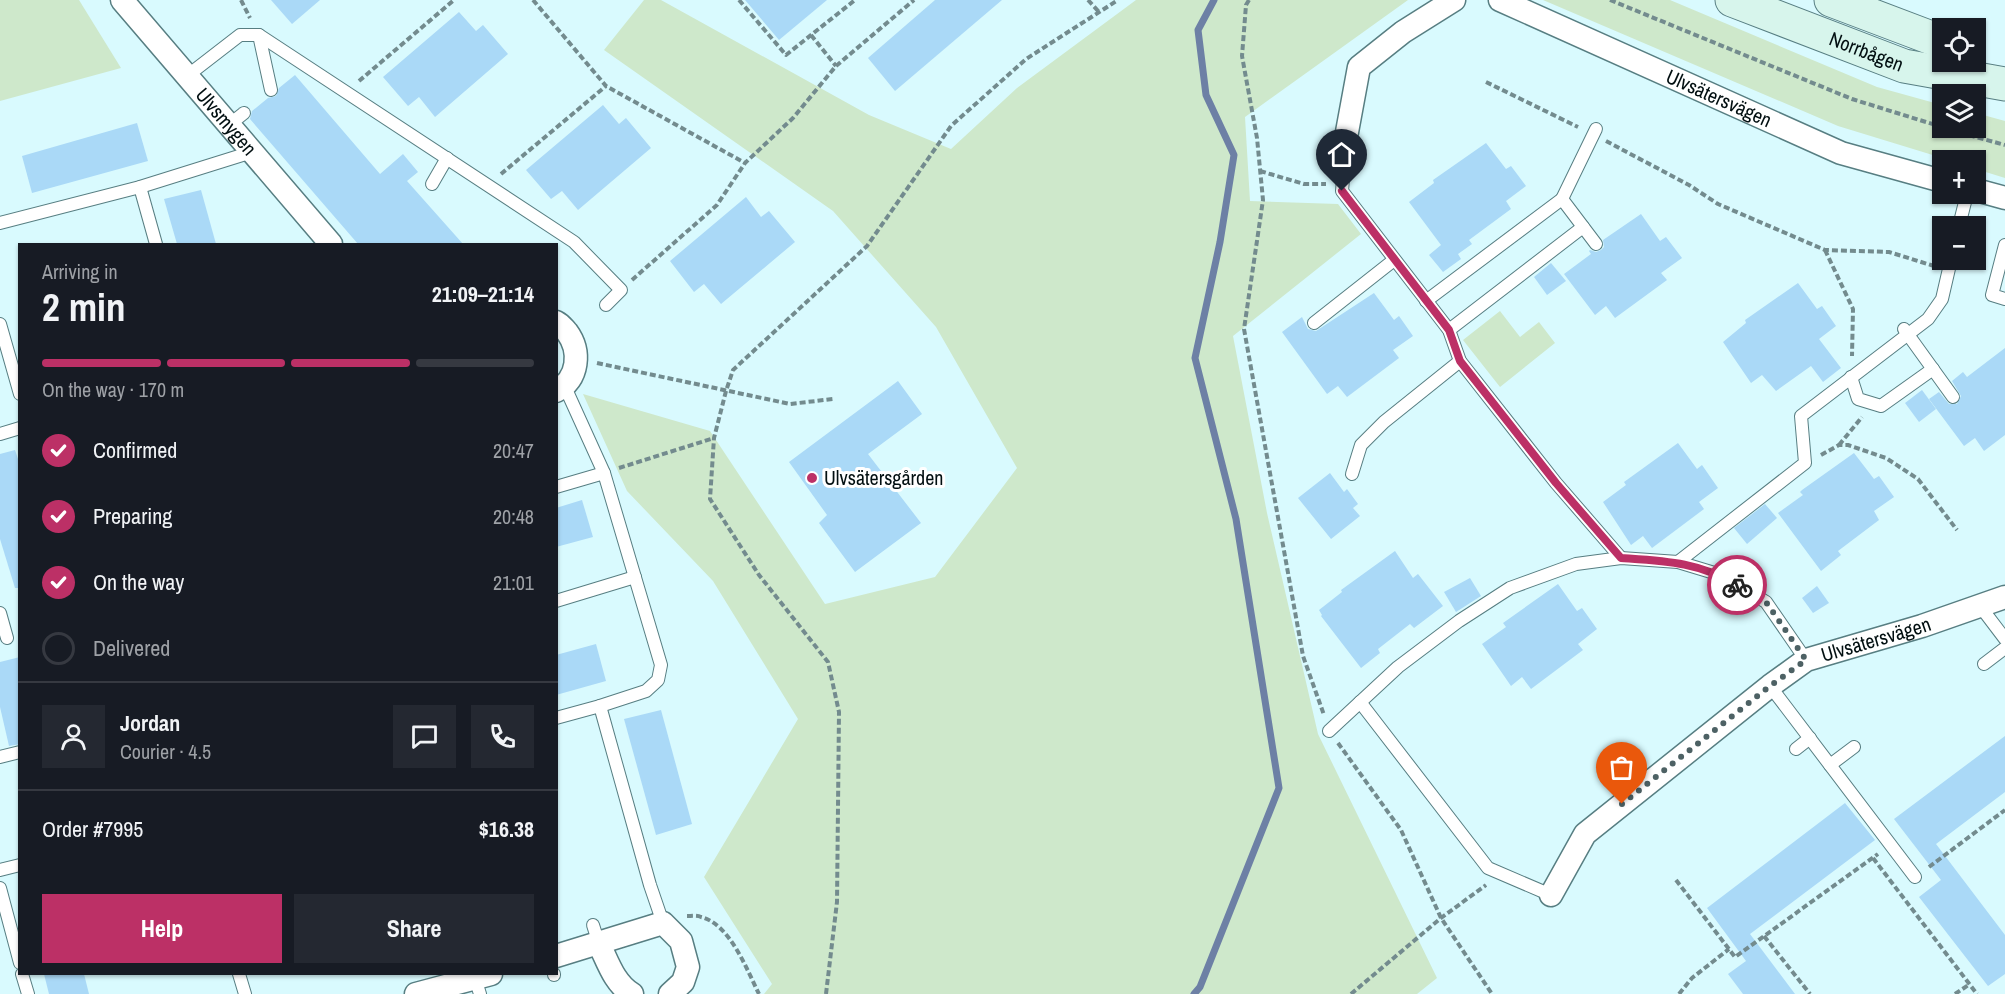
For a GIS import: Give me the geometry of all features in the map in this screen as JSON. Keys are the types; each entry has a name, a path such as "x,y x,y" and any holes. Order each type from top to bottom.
{"street":[{"name":"Ulvsmygen","path":"122,0 187,76 236,119 252,152 330,243"},
{"path":"1347,132 1359,67 1403,32 1454,0"},
{"name":"Ulvsätersvägen","path":"1500,0 1841,153 1932,178"},
{"name":"Norrbågen","path":"1732,0 1904,66 2005,84"},
{"name":"Norrbågen","path":"1831,0 1932,38"},
{"path":"1986,58 2005,65"},
{"path":"1986,193 2005,198"},
{"path":"561,389 576,367 575,343 563,321"},
{"name":"Ulvsätersvägen","path":"1551,895 1585,834 1770,686 1806,660 1922,626 2005,597"},
{"path":"558,966 596,935 663,923 681,941 688,967 683,982 670,994"},
{"path":"596,935 615,977 623,989 632,994"},
{"path":"416,994 472,980"}],"lane":[{"path":"187,76 240,34 259,34 574,242 621,290 606,305"},
{"path":"259,34 271,90"},
{"path":"1347,132 1342,191 1449,330 1460,361 1556,483 1621,558"},
{"path":"1426,301 1562,199 1595,132"},
{"path":"0,223 140,187 252,152"},
{"path":"432,184 447,158"},
{"path":"140,187 156,243"},
{"path":"1562,199 1596,244"},
{"path":"1449,330 1583,227"},
{"path":"2005,245 1992,295 2005,298"},
{"path":"1314,322 1394,260"},
{"path":"1678,562 1806,463 1801,416 1905,332 1928,320 1942,299 1949,270"},
{"path":"0,324 18,387"},
{"path":"1905,332 1953,397"},
{"path":"1352,474 1361,445 1384,422 1460,361"},
{"path":"1851,377 1858,399 1881,406 1933,369"},
{"path":"558,717 646,691 658,680 661,665 604,473 561,389"},
{"path":"0,434 18,429"},
{"path":"558,486 604,473"},
{"path":"1329,730 1398,667 1459,621 1510,588 1576,564 1621,558 1678,562 1721,575 1766,602 1806,660"},
{"path":"558,600 635,577"},
{"path":"1980,606 2005,639"},
{"path":"0,613 9,638"},
{"path":"1984,664 2005,648"},
{"path":"1770,686 1915,877"},
{"path":"1359,702 1488,868 1551,895"},
{"path":"600,706 650,885 663,923"},
{"path":"1796,749 1810,738"},
{"path":"1830,765 1854,747"},
{"path":"0,758 18,753"},
{"path":"0,870 18,866"},
{"path":"0,888 18,956"},
{"path":"22,975 27,994"},
{"path":"239,975 244,994"}],"path":[{"path":"346,91 454,0"},
{"path":"533,0 606,86 745,163"},
{"path":"739,0 786,56 855,0"},
{"path":"621,290 717,205 745,163 793,118 836,66 914,0"},
{"path":"1088,0 1100,13"},
{"path":"826,994 837,902 839,712 828,662 759,575 710,499 714,438 726,391 733,370 867,246 951,126 1026,59 1118,0"},
{"path":"1249,0 1246,5 1242,56 1257,138 1263,200 1244,329 1303,656 1329,730 1401,830 1441,918 1492,994"},
{"path":"1610,0 1852,99 1932,124"},
{"path":"811,35 836,66"},
{"path":"1486,82 1595,132 1718,204 1825,250 1889,252 1932,261"},
{"path":"488,185 606,86"},
{"path":"1981,138 2005,145"},
{"path":"1260,171 1304,184 1329,184"},
{"path":"1825,250 1853,309 1851,377"},
{"path":"575,358 790,404 833,399"},
{"path":"1806,463 1839,445 1875,404"},
{"path":"604,473 714,438"},
{"path":"1839,445 1848,445 1886,458 1918,479 1957,530"},
{"path":"1898,890 2005,810"},
{"path":"1676,880 1735,957 1891,845"},
{"path":"1873,858 1977,994"},
{"path":"1351,994 1441,918 1501,874"},
{"path":"663,923 681,916 702,916 722,930 738,951 759,994"},
{"path":"1764,936 1809,994"},
{"path":"1679,994 1692,978 1729,949"},
{"path":"1955,994 1970,984"}],"green space":[{"path":"0,0 79,0 121,68 0,101"},
{"path":"644,0 661,0 869,115 951,149 1017,88 1136,0 1408,0 1245,117 1250,201 1338,204 1361,234 1233,336 1267,513 1318,734 1437,978 1417,994 764,994 772,984 704,877 798,719 713,581 627,491 583,394 710,431 825,604 935,577 1017,468 936,327 833,211 604,50"},
{"path":"1543,0 1670,0 1877,87 1932,102 1932,138 1986,138 1986,116 2005,121 2005,178 1986,172 1986,150 1932,150 1932,155 1838,126"},
{"path":"1500,311 1520,337 1539,322 1555,343 1500,387 1463,340"}],"building":[{"path":"271,0 320,0 292,24"},
{"path":"745,0 827,0 779,40"},
{"path":"935,0 1002,0 895,91 868,58"},
{"path":"459,12 476,31 483,25 508,54 435,117 419,97 408,106 383,77"},
{"path":"295,75 380,174 403,154 418,172 407,181 462,243 357,243 250,119 252,111 268,98 276,96 279,88"},
{"path":"603,105 619,124 626,118 651,148 578,210 562,191 551,199 526,170"},
{"path":"137,123 148,161 32,193 22,156"},
{"path":"1486,143 1506,169 1511,166 1526,186 1506,201 1511,209 1469,240 1472,244 1458,254 1461,259 1443,272 1429,255 1441,245 1409,202 1434,183 1433,180"},
{"path":"201,190 216,243 177,243 164,199"},
{"path":"746,197 761,217 769,211 795,242 721,304 704,284 694,292 670,261"},
{"path":"1641,214 1660,241 1666,237 1682,258 1661,273 1667,280 1615,318 1606,306 1595,315 1564,274 1591,254 1590,250 1596,252 1601,250 1604,247 1603,240"},
{"path":"1551,263 1566,281 1547,295 1534,277"},
{"path":"1798,283 1817,309 1822,306 1836,326 1819,339 1841,368 1823,382 1811,366 1776,391 1762,375 1751,383 1723,342 1746,323 1745,320"},
{"path":"1374,293 1394,320 1399,316 1413,336 1393,350 1399,358 1347,397 1338,386 1327,394 1282,332 1302,317 1308,329 1316,331"},
{"path":"2005,348 2005,435 1984,451 1975,438 1964,446 1929,399 1939,392 1949,404 1957,404 1961,396 1952,381 1963,372 1967,377"},
{"name":"Ulvsätersgården","path":"898,381 922,414 868,454 921,523 855,572 819,523 827,515 789,462"},
{"path":"1922,390 1936,409 1919,422 1905,403"},
{"path":"1678,443 1697,469 1702,465 1718,488 1699,502 1704,509 1652,548 1643,536 1631,545 1603,502 1626,485 1624,482"},
{"path":"15,450 18,459 18,588 15,588 0,539 0,454"},
{"path":"1854,453 1874,479 1879,476 1894,497 1874,511 1879,520 1838,551 1841,555 1821,571 1778,513 1803,495 1800,492 1802,490"},
{"path":"1330,473 1344,492 1347,489 1358,504 1353,508 1360,516 1331,539 1298,498"},
{"path":"582,500 593,537 558,546 558,507"},
{"path":"1765,504 1777,518 1747,544 1734,528"},
{"path":"1395,551 1413,578 1418,574 1443,606 1414,628 1410,624 1378,649 1380,653 1361,668 1321,616 1319,610 1342,592 1341,590"},
{"path":"1470,578 1481,596 1456,612 1444,592"},
{"path":"1558,584 1577,611 1582,608 1597,629 1578,644 1583,650 1531,689 1522,677 1511,686 1482,644 1506,627 1503,623"},
{"path":"1817,586 1829,603 1813,613 1802,598"},
{"path":"596,644 606,681 558,694 558,654"},
{"path":"18,658 18,744 9,746 0,707 0,662"},
{"path":"661,710 692,824 656,835 624,719"},
{"path":"2005,736 2005,792 1936,844 2005,935 2005,974 1988,986 1919,897 1941,880 1894,819"},
{"path":"1845,803 1875,840 1750,934 1795,994 1743,994 1728,974 1746,961 1707,908"},
{"path":"44,975 84,975 89,994 49,994"}],"waterway":[{"path":"1194,994 1200,987 1279,788 1236,519 1195,358 1220,242 1234,155 1206,95 1198,30 1214,0"}],"way so far":[{"path":"1622,804 1806,660 1766,602 1737,585"}],"place":[{"name":"Ulvsätersgården","path":"812,478"}],"route":[{"path":"1342,191 1449,330 1460,361 1556,483 1621,558 1678,562 1721,575 1737,585"}]}
